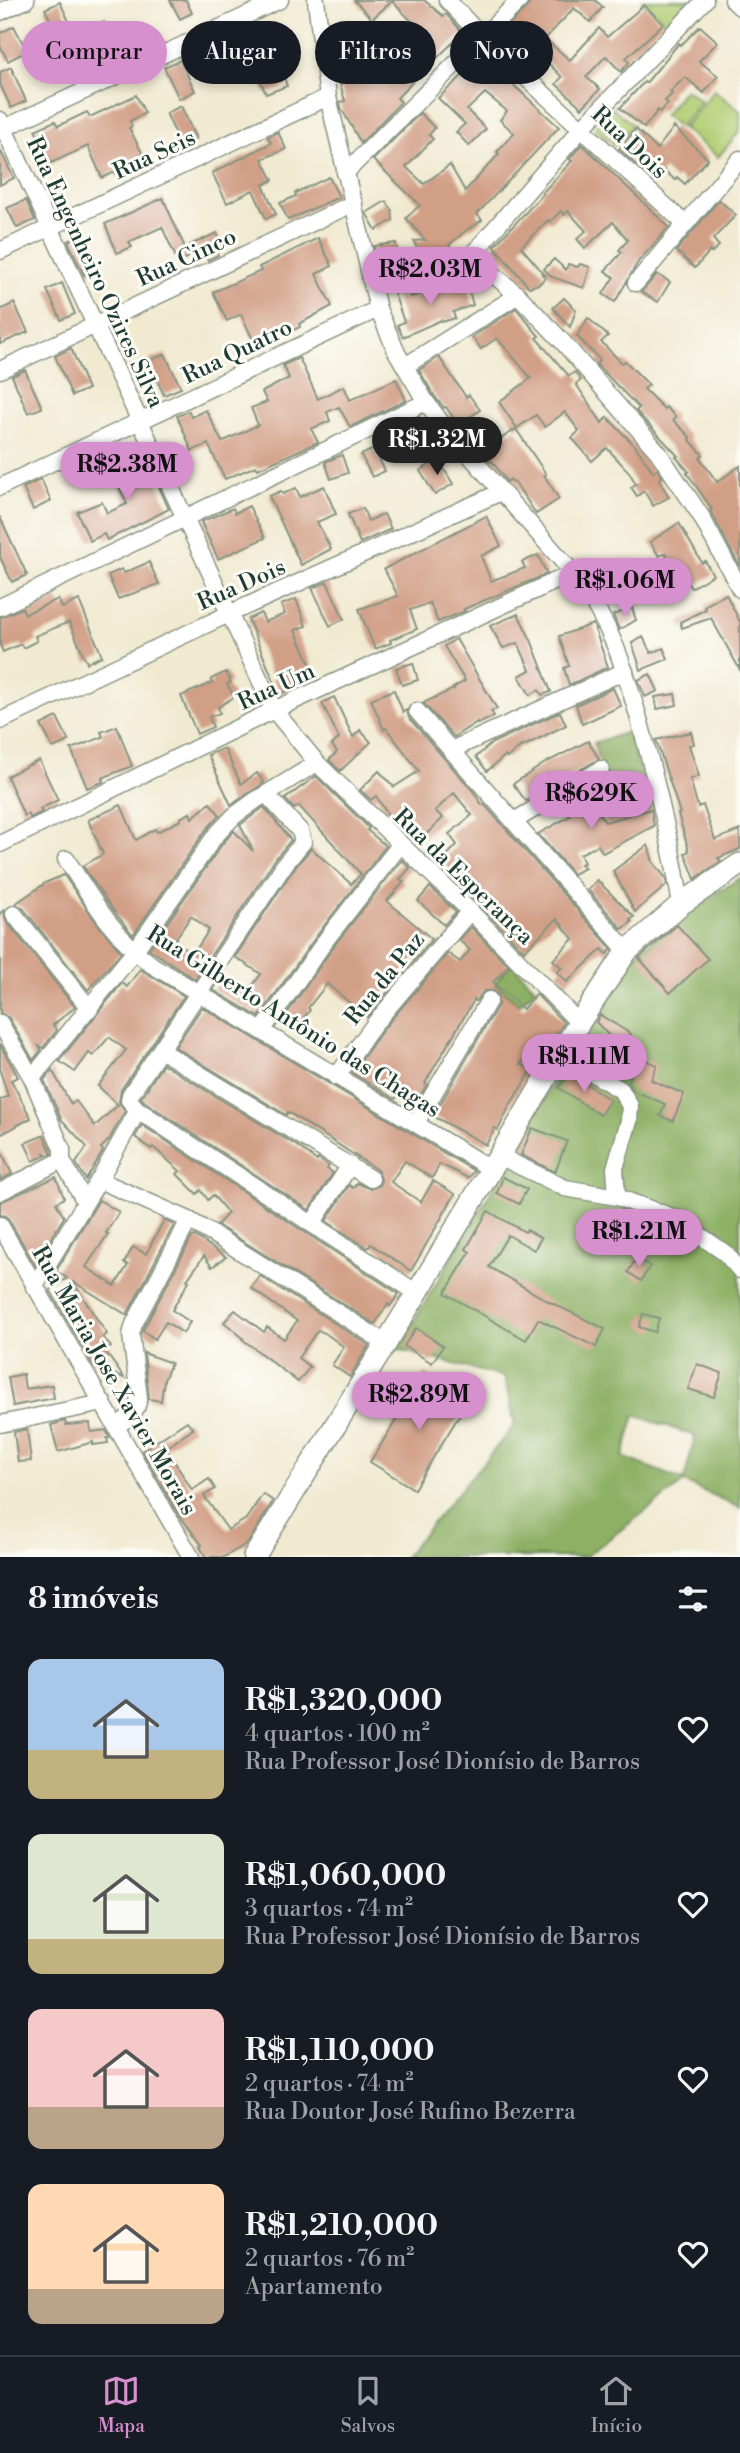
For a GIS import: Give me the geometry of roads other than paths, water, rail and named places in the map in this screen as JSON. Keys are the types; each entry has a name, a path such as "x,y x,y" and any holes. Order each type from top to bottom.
{"main road":[{"path":"254,1557 579,1023 627,951 681,904 740,864"}],"street":[{"path":"0,12 26,0"},
{"path":"1,126 280,0"},
{"path":"316,0 328,97 378,309 397,353 426,401 572,573 592,598 604,619 625,671 657,785 681,904"},
{"name":"Rua Dois","path":"447,0 467,21"},
{"path":"500,21 520,0"},
{"path":"370,279 437,270 460,263 471,256 582,128 705,0"},
{"path":"733,0 740,7"},
{"path":"345,173 450,70"},
{"name":"Rua Dois","path":"534,84 684,223"},
{"name":"Rua Seis","path":"0,251 328,97"},
{"name":"Rua Engenheiro Ozires Silva","path":"1,126 231,613 274,710"},
{"path":"636,283 740,159"},
{"name":"Rua Cinco","path":"0,370 354,204"},
{"path":"471,256 518,295 562,341 658,452 701,516 740,589"},
{"path":"405,366 518,295"},
{"name":"Rua Quatro","path":"0,487 378,309"},
{"path":"0,607 426,401"},
{"name":"Rua Dois","path":"0,720 501,492"},
{"name":"Rua Um","path":"0,844 274,710 572,573"},
{"path":"451,750 625,671"},
{"name":"Rua da Esperança","path":"274,710 317,763 470,911 579,1023"},
{"path":"418,711 627,951"},
{"path":"32,1078 134,952 215,836 234,816 317,763"},
{"path":"514,821 601,769"},
{"path":"266,794 300,831 303,842 285,864 130,1095 130,1103 138,1111 417,1293"},
{"path":"262,1031 328,937 400,845"},
{"name":"Rua Gilberto Antônio das Chagas","path":"66,859 111,928 134,952 199,994 416,1123 495,1162 565,1188 617,1197 674,1218 725,1253 740,1270"},
{"name":"Rua da Paz","path":"336,1077 376,1022 470,911"},
{"path":"14,914 90,1009"},
{"path":"416,1123 489,1000"},
{"path":"0,1023 32,1078 62,1149 62,1160 85,1202"},
{"path":"162,1051 371,1179"},
{"path":"560,1054 621,1090 630,1105 629,1121 615,1168 617,1197"},
{"path":"34,1287 138,1111"},
{"path":"0,1192 62,1160"},
{"path":"313,1224 349,1165"},
{"path":"99,1180 189,1220 386,1343"},
{"path":"117,1426 136,1412 138,1407 131,1335 134,1324 189,1220"},
{"name":"Rua Maria Jose Xavier Morais","path":"0,1225 191,1557"},
{"path":"0,1424 103,1403"}]}
